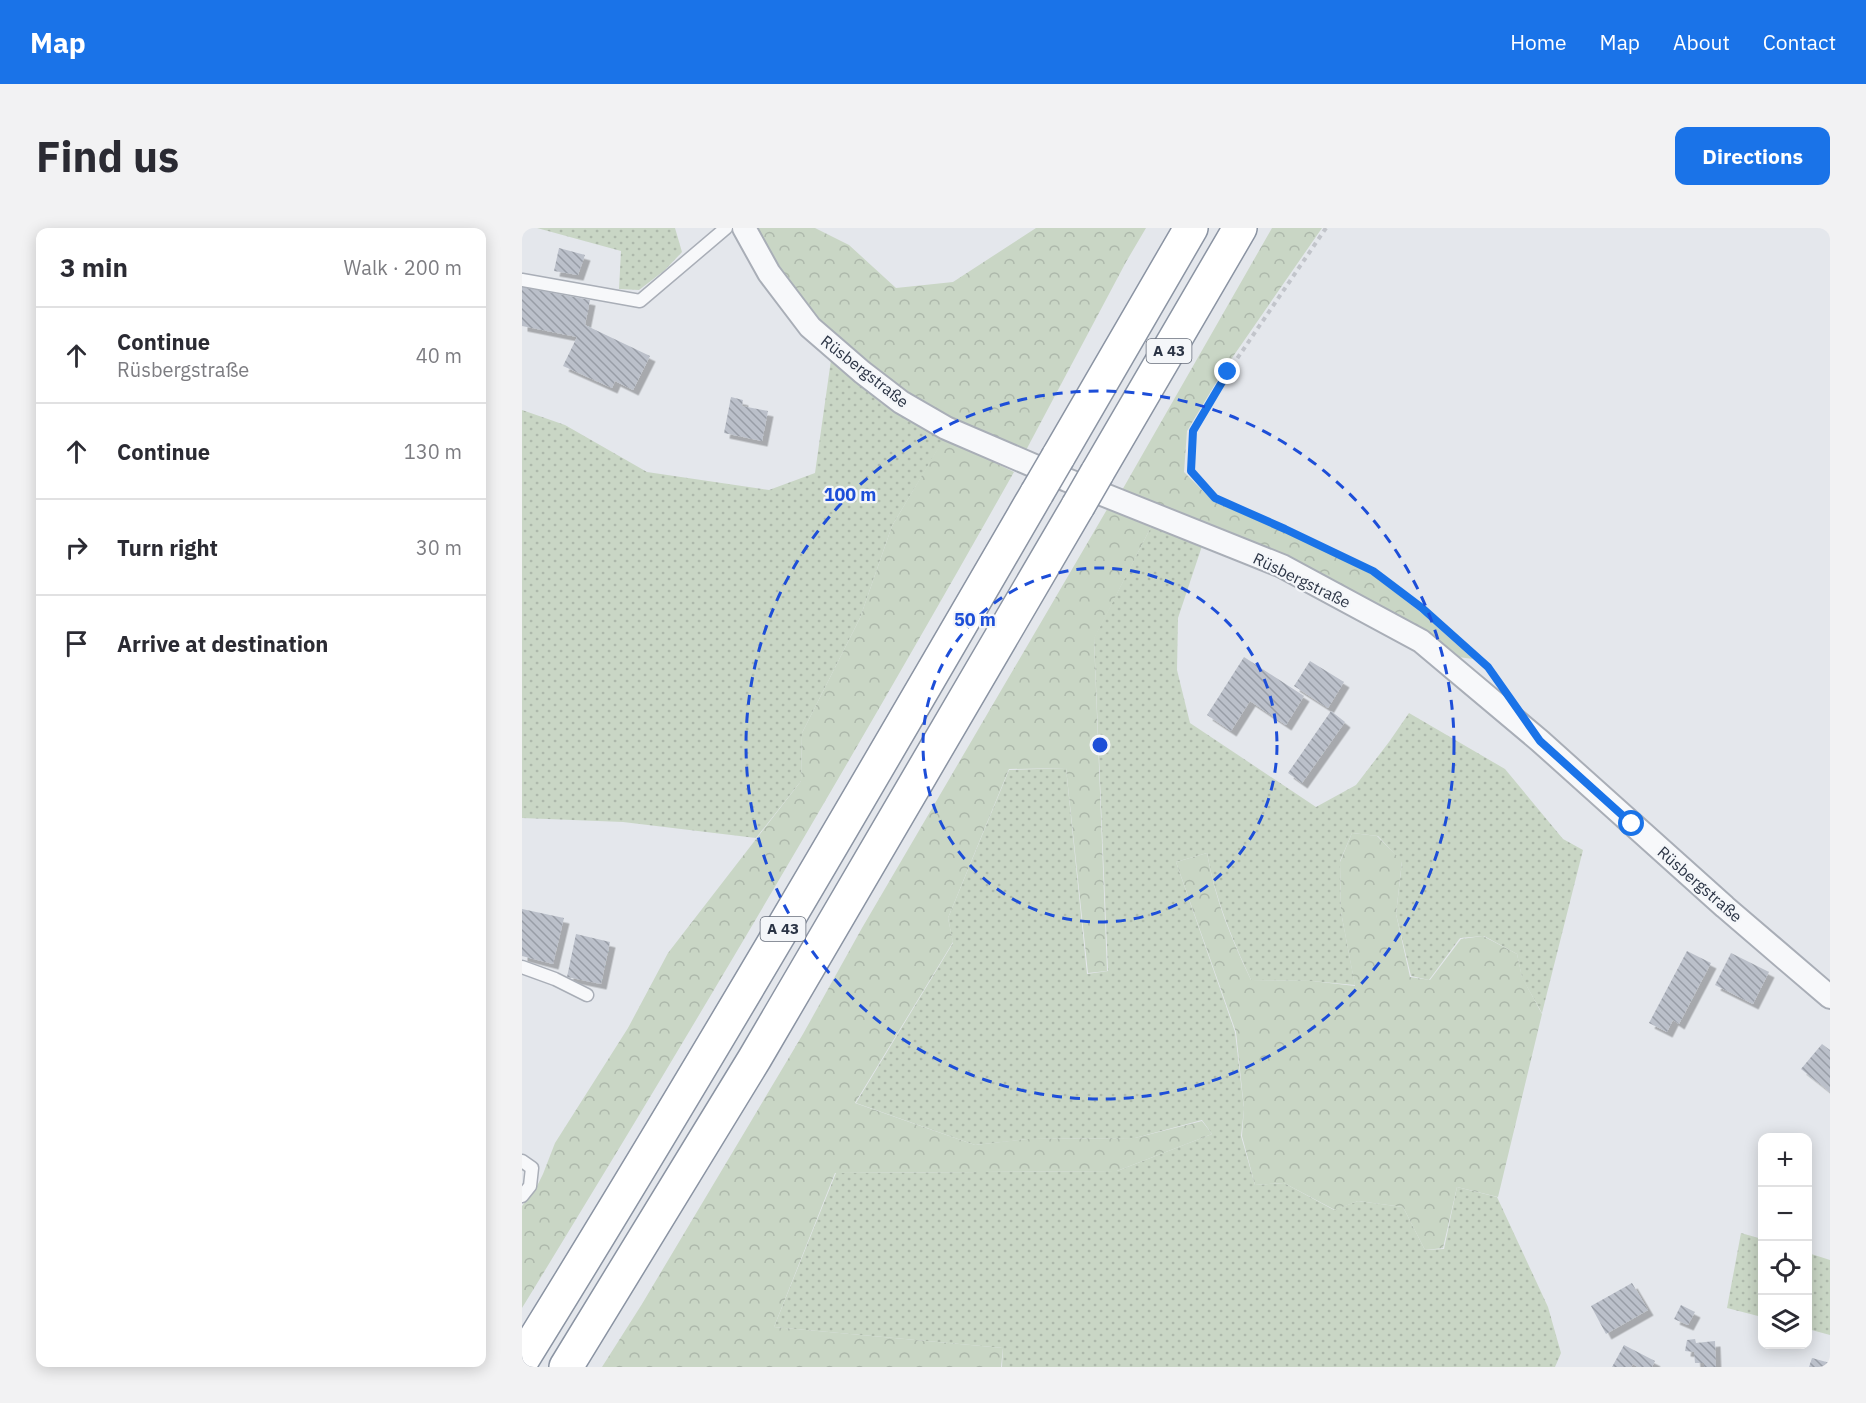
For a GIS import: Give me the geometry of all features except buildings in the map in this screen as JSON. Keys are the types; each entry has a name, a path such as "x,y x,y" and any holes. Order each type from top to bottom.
{"highway":[{"name":"A 43","path":"522,1360 716,1041 857,803 1191,228"},
{"name":"A 43","path":"566,1367 755,1058 1240,228"}],"street":[{"name":"Rüsbergstraße","path":"744,228 769,273 810,327 901,402 957,433 1067,480 1282,566 1421,641 1540,741 1830,998"}],"lane":[{"path":"522,280 640,301 726,228"},
{"path":"522,967 555,979 586,995"},
{"path":"522,1161 532,1168 530,1186 522,1196"}],"path":[{"path":"1326,228 1228,372 1193,431 1191,471 1215,498 1373,571 1447,630"}],"green space":[{"path":"537,228 675,228 682,252 665,270 639,290 619,289 621,251"},
{"path":"755,228 815,228 849,245 896,288 953,282 1036,228 1146,228 1024,454 945,416 902,392 815,323 776,267"},
{"path":"1272,228 1322,228 1223,371 1187,431 1184,472 1214,502 1289,533 1373,575 1424,615 1473,659 1451,656 1121,492"},
{"path":"831,360 902,416 944,439 892,526 860,618 802,733 801,781 756,838 623,822 522,818 522,410 565,425 647,472 769,490 815,473"},
{"path":"944,438 1014,472 772,892 522,1308 522,1206 536,1188 555,1143 628,1028 668,953 801,781 802,733 860,618 892,526"},
{"path":"1109,506 1152,525 1094,639 1107,971 1088,973 1066,768 1009,769 948,918 953,942 855,1103 975,1145 1027,1139 1135,1138 1202,1121 1212,1134 1117,1171 835,1173 774,1327 1003,1348 1001,1367 602,1367 803,1034 862,928"},
{"path":"1152,525 1202,546 1178,618 1177,670 1190,723 1316,807 1356,785 1409,713 1505,769 1563,839 1583,850 1542,1013 1522,978 1517,954 1484,936 1460,938 1429,980 1411,976 1396,914 1402,862 1378,836 1352,833 1340,861 1341,912 1355,985 1311,981 1251,980 1219,902 1207,853 1176,862 1235,1032 1244,1109 1241,1136 1255,1185 1284,1183 1334,1210 1358,1201 1403,1207 1425,1250 1444,1249 1457,1187 1497,1197 1548,1307 1561,1353 1555,1367 1002,1367 1003,1348 774,1327 836,1173 1117,1171 1212,1134 1202,1120 1135,1138 1028,1139 975,1145 856,1103 953,943 948,918 1009,770 1066,768 1087,974 1108,971 1094,638"},
{"path":"1352,833 1377,836 1402,861 1396,914 1410,977 1430,980 1461,939 1483,936 1517,954 1522,977 1542,1014 1498,1197 1457,1187 1443,1248 1425,1250 1403,1207 1358,1201 1335,1210 1284,1183 1255,1185 1242,1136 1244,1108 1236,1032 1176,862 1207,853 1214,887 1224,918 1251,980 1312,981 1355,986 1341,912 1340,862"},
{"path":"1741,1233 1758,1238 1758,1316 1727,1308"},
{"path":"1812,1254 1830,1260 1830,1335 1812,1330"}],"route":[{"path":"1228,372 1193,431 1191,471 1215,498 1373,571 1422,608 1488,667 1540,741 1632,824"}]}
